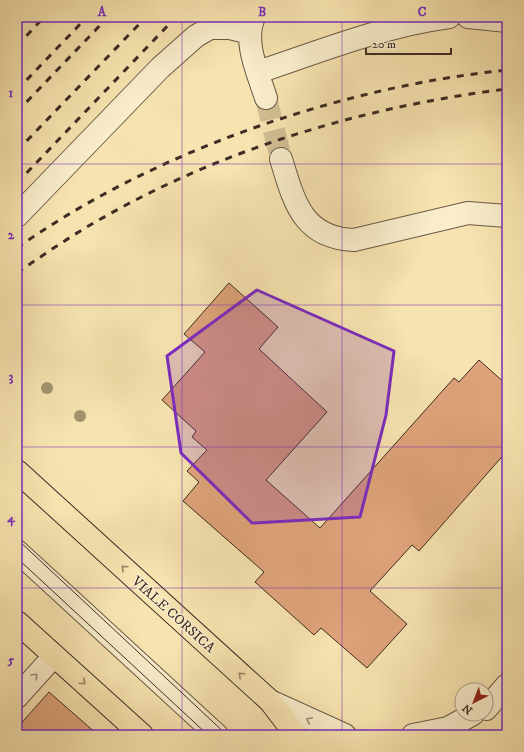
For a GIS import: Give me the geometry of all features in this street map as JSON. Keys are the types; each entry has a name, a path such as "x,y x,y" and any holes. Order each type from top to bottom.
{"main road":[{"name":"VIALE CORSICA","path":"17,471 270,701"},
{"path":"17,622 142,735"},
{"path":"270,701 296,735"}],"street":[{"path":"258,72 390,28 449,17"},
{"path":"468,17 507,21"},
{"path":"17,216 160,68 196,36 210,28 230,28 252,25 252,51 266,98"},
{"path":"281,159 299,210 310,225 323,234 338,239 354,240 468,213 507,216"},
{"path":"17,551 217,735"},
{"path":"17,697 54,656"},
{"path":"494,698 507,684"},
{"name":"VIALE CORSICA","path":"270,701 310,721 345,735"},
{"path":"413,735 448,728 460,722"},
{"path":"468,735 476,722"}],"highlighted area":[{"path":"257,290 394,351 386,415 360,517 252,523 181,453 167,356"}],"building":[{"path":"229,283 278,327 259,349 327,412 266,480 320,528 454,378 459,382 479,360 507,385 507,451 419,551 412,545 370,591 407,624 367,668 321,628 314,635 255,582 264,572 183,501 199,482 187,471 207,450 192,437 196,431 162,400 205,352 184,334"},
{"path":"49,692 98,735 17,735 17,728"}],"tunnel":[{"path":"266,98 281,159"}],"tram line":[{"path":"17,539 227,735"},
{"path":"17,558 208,735"}],"railway":[{"path":"17,23 23,17"},
{"path":"17,46 44,17"},
{"path":"17,90 87,17"},
{"path":"17,112 108,17"},
{"path":"17,151 146,17"},
{"path":"17,183 176,17"},
{"path":"17,248 71,213 128,182 188,154 251,129 315,108 379,91 444,79 507,70"},
{"path":"17,273 72,236 153,191 201,169 250,150 351,118 403,106 507,89"}]}
